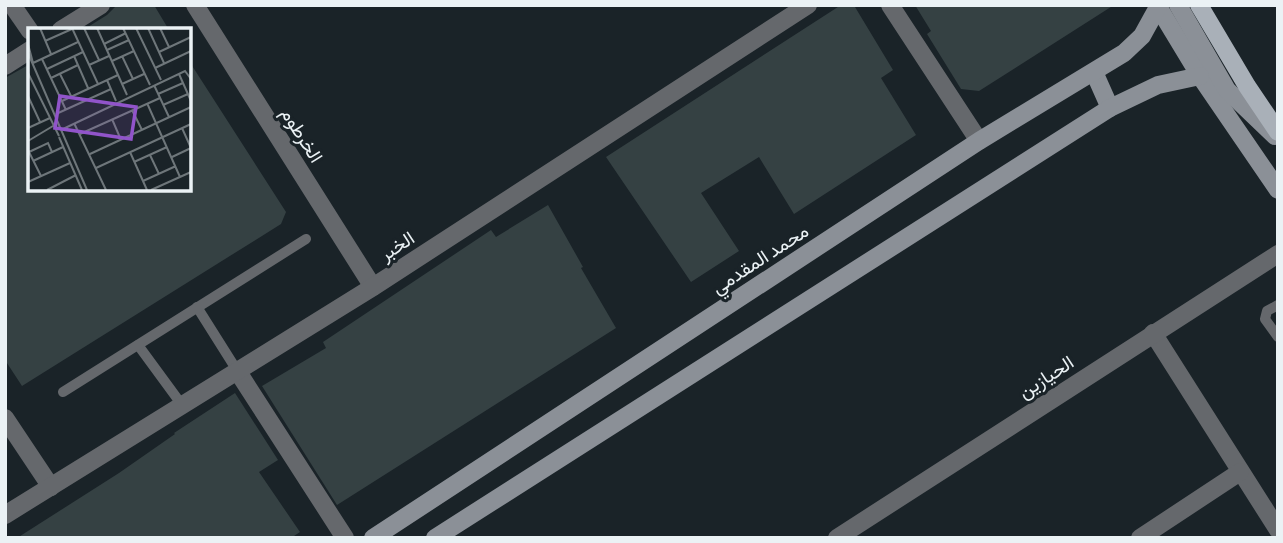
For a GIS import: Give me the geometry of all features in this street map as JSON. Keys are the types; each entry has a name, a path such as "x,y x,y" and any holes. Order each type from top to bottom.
{"main road":[{"path":"1199,5 1278,132"}],"street":[{"path":"12,5 28,28"},
{"path":"64,28 101,5"},
{"name":"الخرطوم","path":"195,5 373,287"},
{"name":"الخبر","path":"5,516 373,287 808,5"},
{"path":"890,5 979,141"},
{"path":"1178,5 1227,90 1278,138"},
{"path":"1157,6 1200,76 1278,190"},
{"name":"محمد المقدمي","path":"373,538 979,141 1124,53 1142,36 1157,6"},
{"path":"5,66 28,51"},
{"path":"1094,72 1110,108"},
{"path":"435,538 1110,108 1158,86 1200,76"},
{"name":"الحيازين","path":"837,538 1153,332 1278,254"},
{"path":"1153,332 1278,530"},
{"path":"238,372 345,538"},
{"path":"5,418 51,487"},
{"path":"1140,538 1240,472"}],"lane":[{"path":"63,392 306,239"},
{"path":"1278,305 1267,311 1265,319 1278,337"},
{"path":"197,307 238,372"},
{"path":"138,345 182,405"}],"building":[{"path":"117,5 154,5 168,28 86,28"},
{"path":"841,5 855,7 893,70 881,78 916,135 794,214 759,157 701,193 739,251 691,282 606,157"},
{"path":"915,5 1114,5 979,91 961,89 927,34 931,31"},
{"path":"191,64 286,212 281,224 22,386 5,360 5,78 28,65 28,191 191,191"},
{"path":"548,205 616,328 337,505 262,386 326,348 323,342 491,230 496,237"},
{"path":"235,393 278,460 259,472 300,532 291,538 17,538 119,473"}]}
